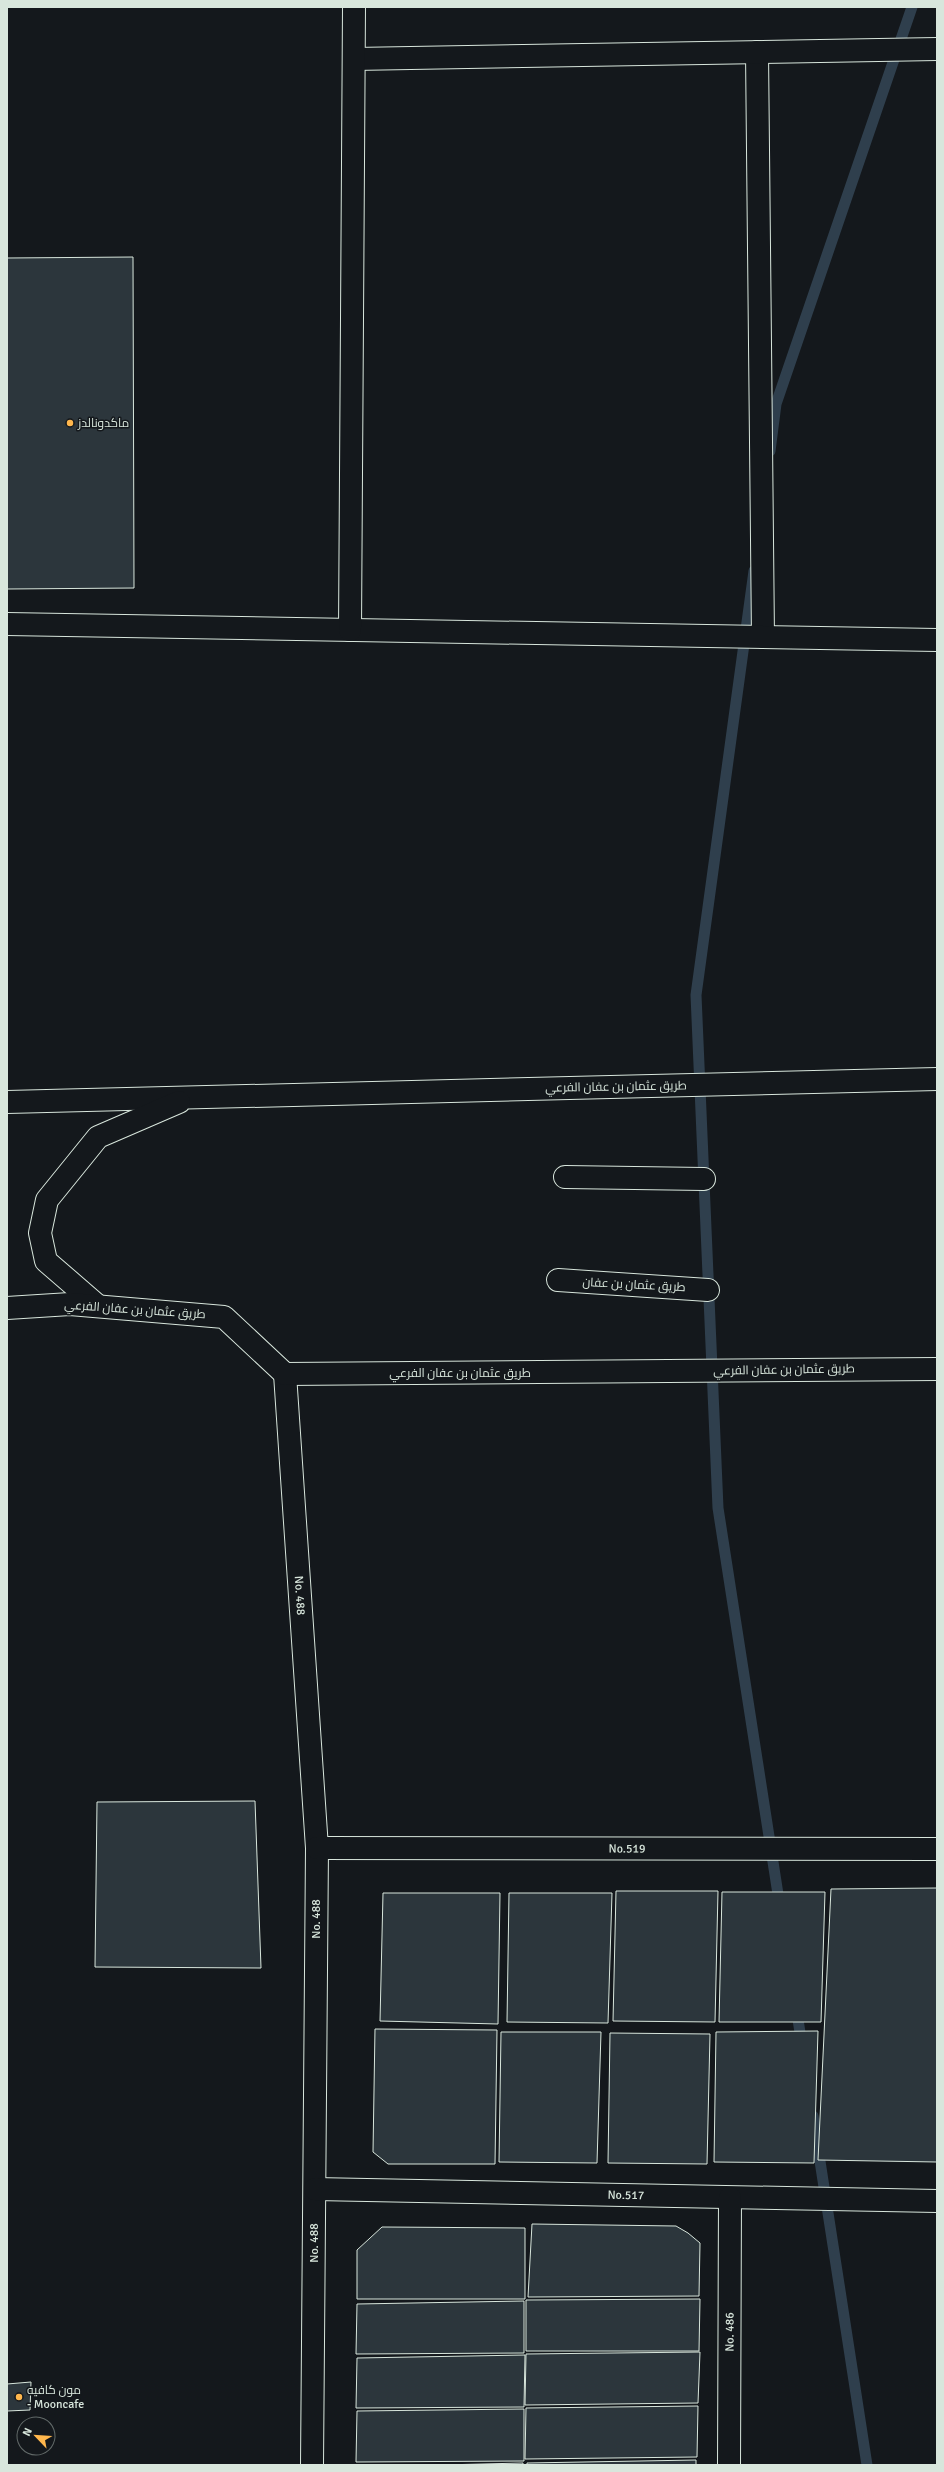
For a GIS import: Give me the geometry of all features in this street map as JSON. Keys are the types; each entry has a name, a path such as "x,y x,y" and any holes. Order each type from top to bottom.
{"street":[{"path":"350,630 354,7"},
{"path":"354,59 937,49"},
{"path":"756,52 763,637"},
{"path":"7,624 937,640"},
{"name":"طريق عثمان بن عفان الفرعي","path":"7,1102 937,1079"},
{"path":"98,1306 46,1261 40,1233 47,1200 98,1137 190,1098"},
{"path":"565,1177 704,1179"},
{"name":"طريق عثمان بن عفان","path":"558,1280 708,1290"},
{"name":"طريق عثمان بن عفان الفرعي","path":"7,1308 70,1304 224,1317 285,1374 937,1369"},
{"name":"No. 488","path":"285,1374 317,1848 312,2465"},
{"name":"No.519","path":"317,1848 937,1849"},
{"name":"No.517","path":"315,2189 937,2201"},
{"name":"No. 486","path":"729,2465 730,2198"}],"building":[{"name":"ماكدونالدز","path":"133,257 134,588 7,589 7,258"},
{"path":"255,1801 261,1968 95,1967 97,1802"},
{"path":"937,1888 937,2162 818,2160 831,1889"},
{"path":"616,1891 718,1891 715,2022 613,2021"},
{"path":"722,1892 825,1892 821,2022 719,2022"},
{"path":"383,1893 500,1893 498,2024 380,2021"},
{"path":"509,1893 612,1893 608,2023 507,2022"},
{"path":"375,2029 497,2030 495,2164 388,2164 373,2152"},
{"path":"818,2031 814,2163 714,2162 716,2032"},
{"path":"501,2032 601,2032 597,2163 499,2162"},
{"path":"610,2033 710,2034 707,2164 608,2163"},
{"path":"532,2224 676,2226 688,2233 700,2243 699,2296 528,2297"},
{"path":"382,2227 525,2228 525,2299 357,2299 357,2250"},
{"path":"700,2299 699,2351 526,2351 526,2300"},
{"path":"524,2301 524,2353 356,2354 357,2304"},
{"path":"700,2352 698,2403 525,2405 526,2354"},
{"path":"525,2355 524,2407 356,2408 357,2358"},
{"name":"مون كافيه - Mooncafe","path":"31,2382 30,2410 7,2411 7,2384"},
{"path":"698,2406 697,2457 525,2459 526,2408"},
{"path":"524,2409 524,2461 356,2462 357,2411"},
{"path":"696,2460 696,2465 527,2465 527,2463"},
{"path":"523,2463 523,2465 442,2465"}],"waterway":[{"path":"770,451 776,404 912,7"},
{"path":"754,571 696,995 718,1508 780,1907"},
{"path":"796,2007 802,2045"},
{"path":"813,2116 867,2465"}],"place":[{"name":"ماكدونالدز","path":"70,423"},
{"name":"مون كافيه - Mooncafe","path":"19,2397"}]}
